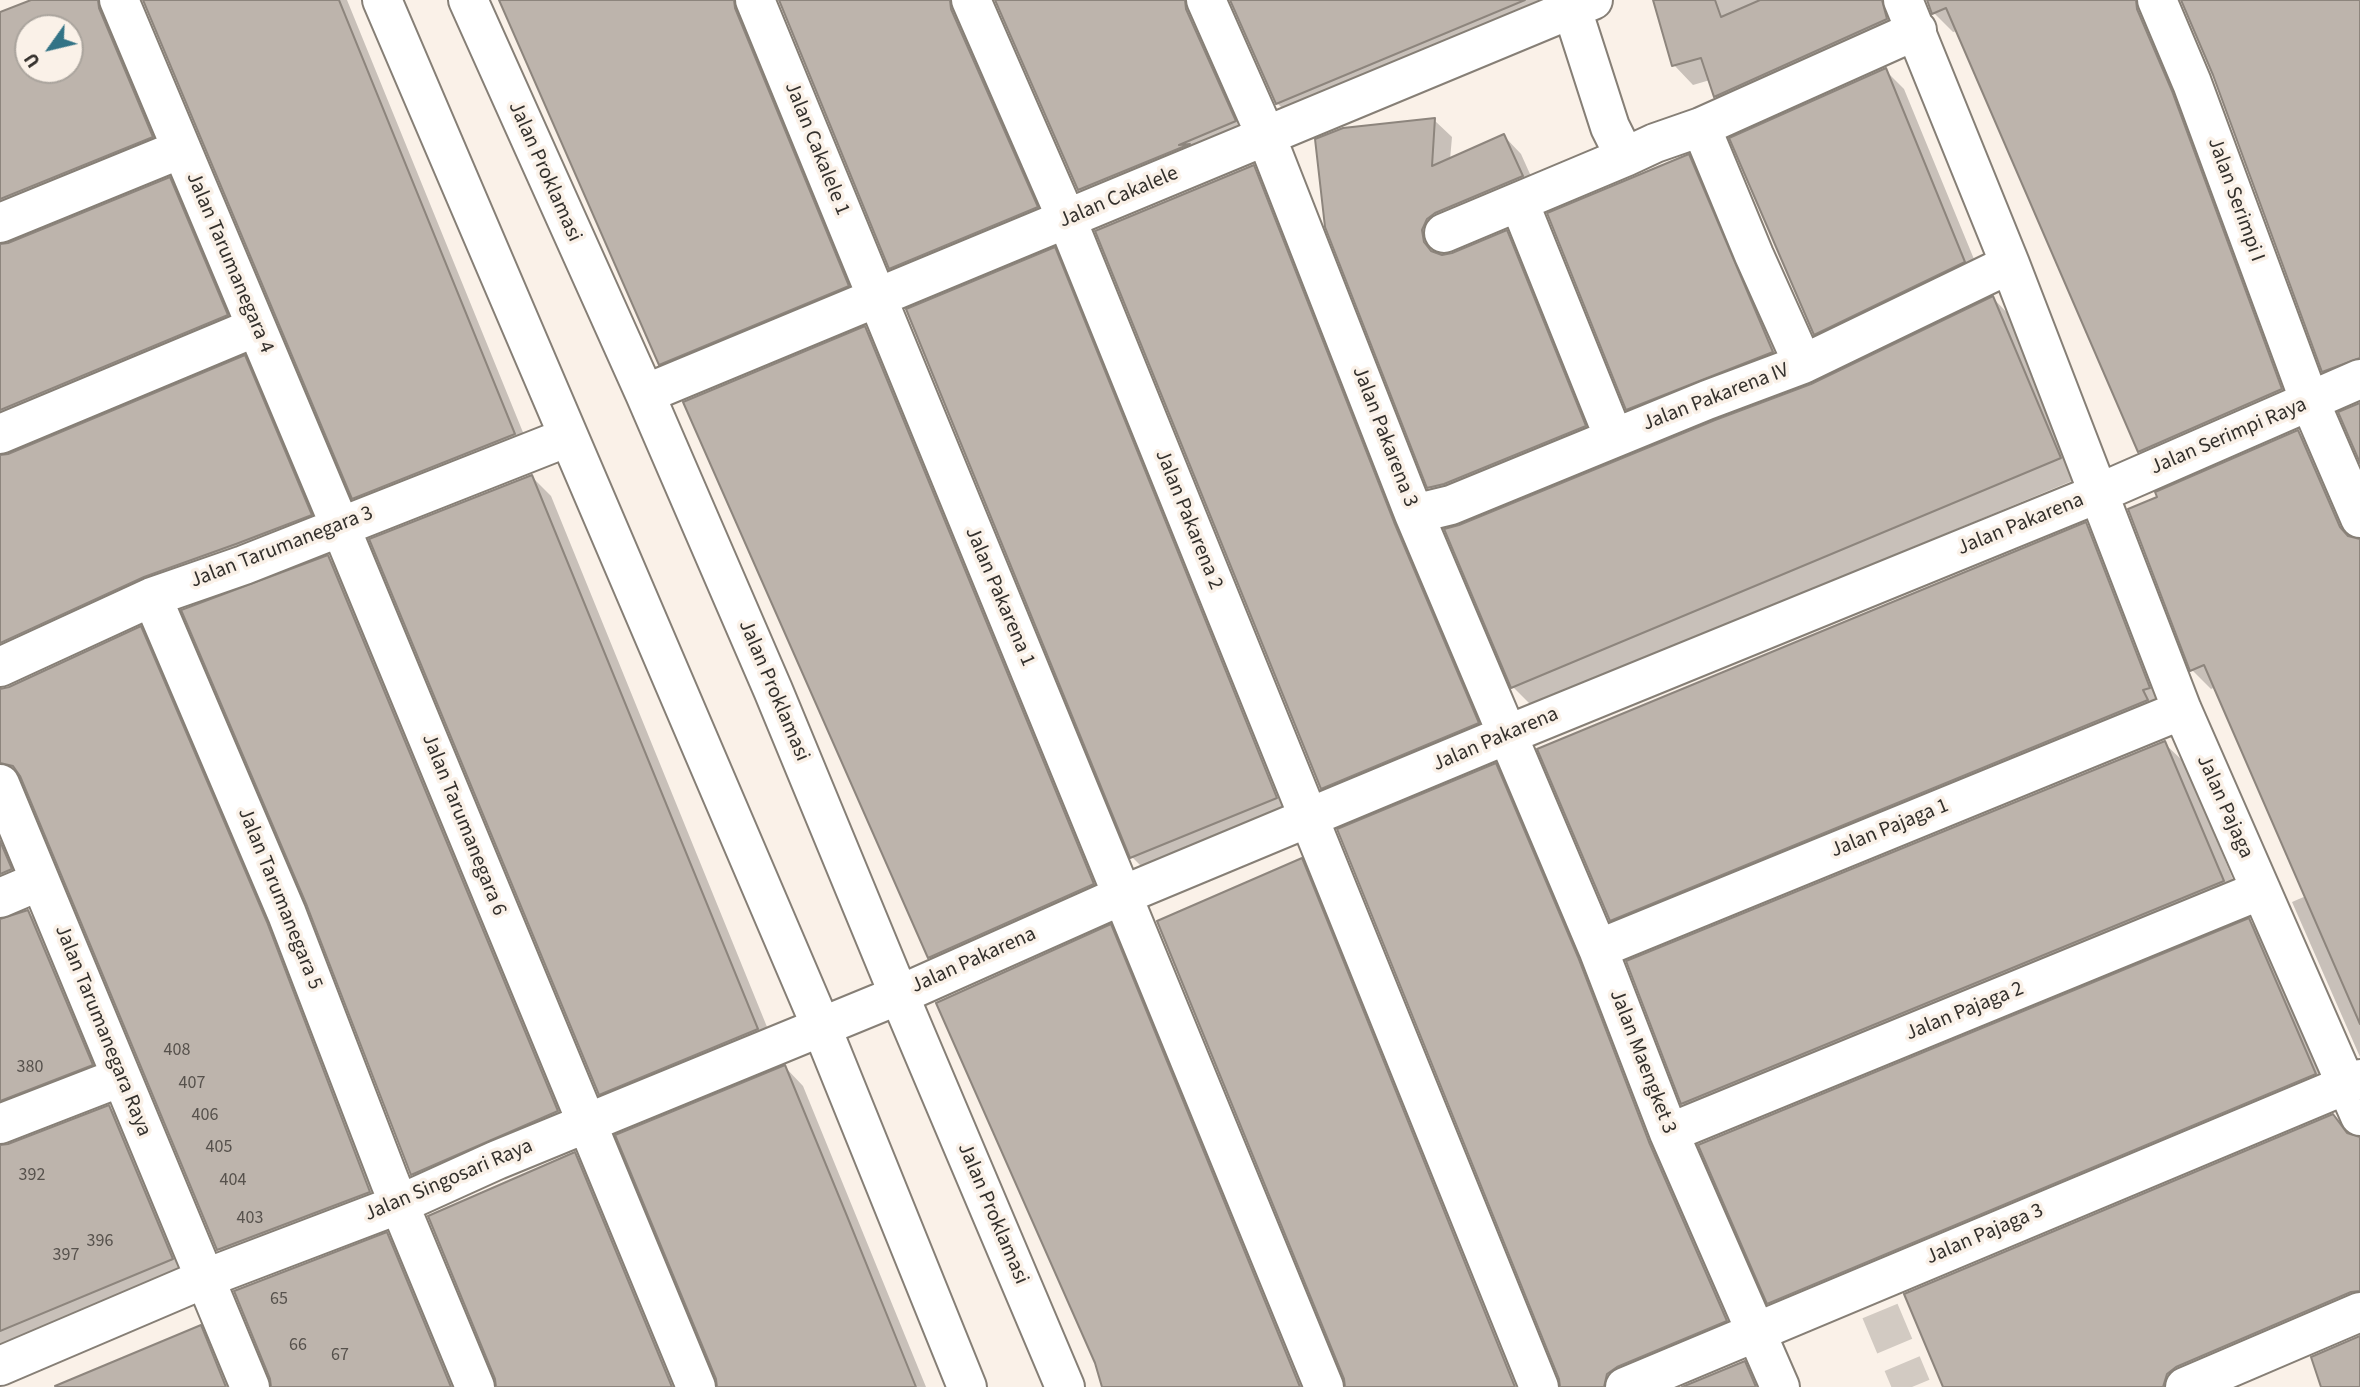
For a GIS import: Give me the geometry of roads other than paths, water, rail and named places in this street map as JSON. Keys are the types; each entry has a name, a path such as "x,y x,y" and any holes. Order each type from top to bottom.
{"street":[{"name":"Jalan Tarumanegara 4","path":"119,0 340,526"},
{"path":"382,0 821,1026 967,1387"},
{"name":"Jalan Proklamasi","path":"468,0 645,394 773,690 1065,1387"},
{"name":"Jalan Cakalele 1","path":"755,0 876,299"},
{"name":"Jalan Pakarena 2","path":"971,0 1067,220 1539,1387"},
{"name":"Jalan Pakarena 3","path":"1206,0 1266,136 1414,514 1509,734"},
{"name":"Jalan Serimpi I","path":"2157,0 2192,83 2310,402 2360,518"},
{"path":"1583,5 1610,127 1625,157"},
{"name":"Jalan Cakalele","path":"645,394 1583,5"},
{"path":"1444,233 1655,143 1701,127 1910,15"},
{"name":"Jalan Pajaga","path":"1910,15 2010,264 2182,710 2261,890 2355,1093"},
{"path":"1701,127 1754,255 1804,364"},
{"path":"0,223 181,149"},
{"path":"1519,202 1614,438"},
{"name":"Jalan Pakarena IV","path":"1414,514 1451,505 1804,364 2010,264"},
{"name":"Jalan Pakarena 1","path":"876,299 1324,1387"},
{"path":"0,434 256,327"},
{"name":"Jalan Serimpi Raya","path":"2097,494 2360,379"},
{"name":"Jalan Tarumanegara 3","path":"0,667 152,597 244,565 568,437"},
{"name":"Jalan Pakarena","path":"899,995 1123,895 2097,494"},
{"name":"Jalan Tarumanegara 6","path":"340,526 696,1387"},
{"name":"Jalan Tarumanegara 5","path":"152,597 286,914 475,1387"},
{"name":"Jalan Pajaga 1","path":"1598,948 2182,710"},
{"name":"Jalan Maengket 3","path":"1509,734 1598,948 1669,1133 1780,1387"},
{"name":"Jalan Tarumanegara Raya","path":"0,784 250,1387"},
{"path":"0,898 40,881"},
{"name":"Jalan Pajaga 2","path":"1669,1133 2261,890"},
{"name":"Jalan Singosari Raya","path":"0,1366 206,1278 400,1203 496,1160 899,995"},
{"path":"0,1124 121,1077"},
{"name":"Jalan Pajaga 3","path":"1625,1387 1757,1331 1875,1298 2355,1093"},
{"path":"2185,1387 2360,1312"}],"tunnel":[{"path":"1880,1311 1912,1387"}]}
